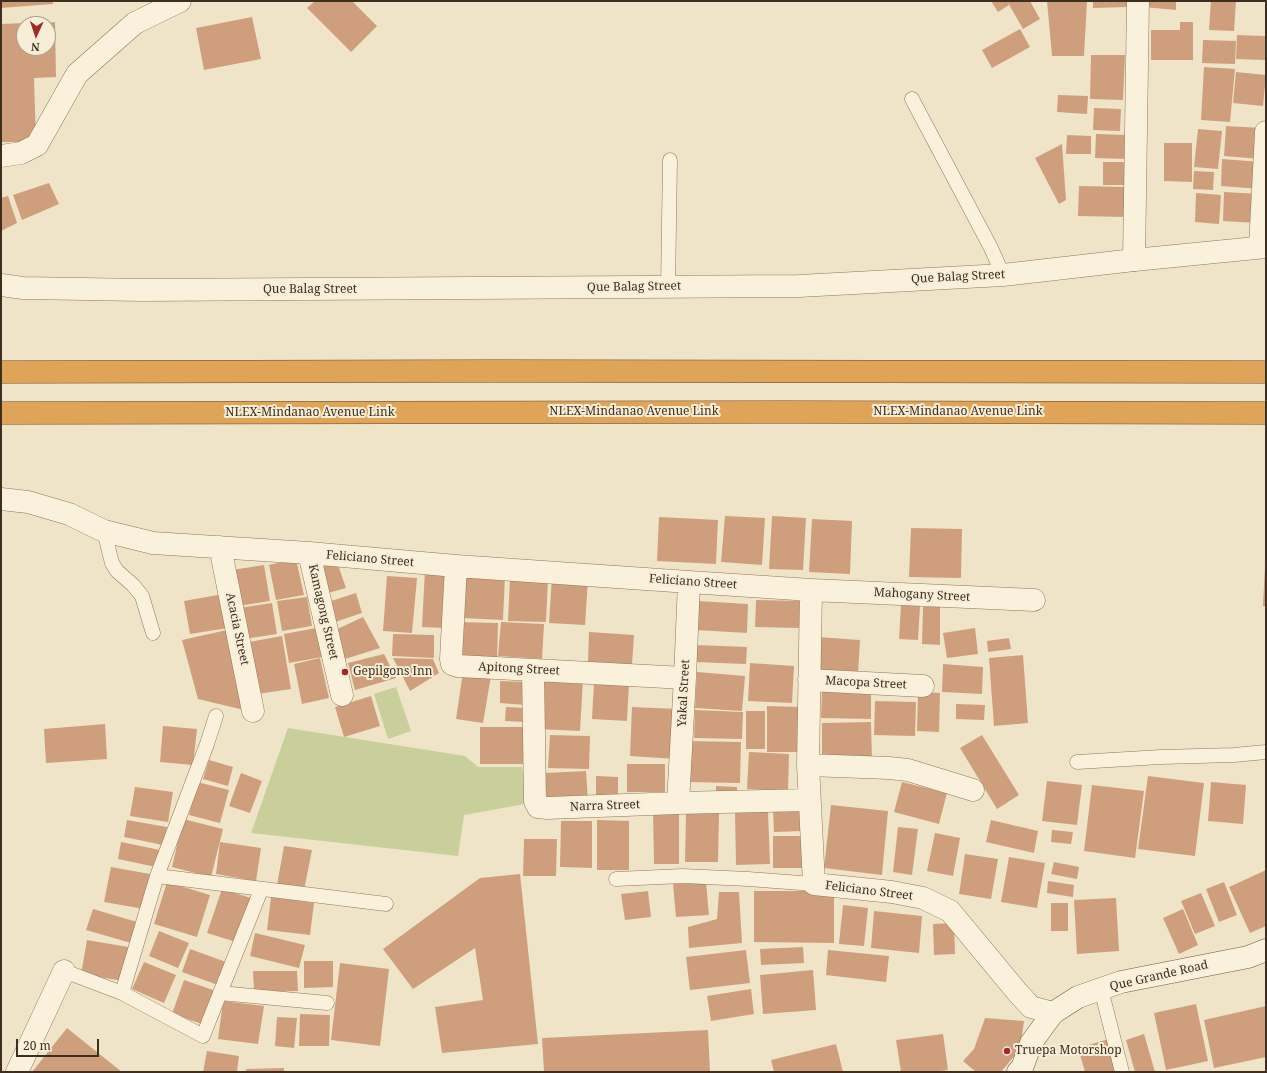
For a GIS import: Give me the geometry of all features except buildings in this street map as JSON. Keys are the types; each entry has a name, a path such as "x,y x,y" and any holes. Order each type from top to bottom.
{"highway":[{"path":"1,372 500,370 1266,372"},
{"name":"NLEX-Mindanao Avenue Link","path":"1,413 1266,413"}],"street":[{"path":"1,156 21,153 37,145 77,74 135,23 180,1"},
{"path":"1134,260 1138,1"},
{"path":"1263,247 1266,132"},
{"name":"Que Balag Street","path":"1,285 24,288 143,290 799,286 1003,275 1263,247"},
{"name":"Feliciano Street","path":"1,499 28,502 69,514 104,530 153,543 309,553 456,566 811,590 808,765 814,884 892,892 923,898 950,911 1031,1007 1053,1014"},
{"name":"Acacia Street","path":"220,547 253,711"},
{"name":"Kamagong Street","path":"309,553 342,695"},
{"name":"Apitong Street","path":"456,566 450,659 452,664 458,666 685,678"},
{"name":"Yakal Street","path":"678,803 689,582"},
{"name":"Mahogany Street","path":"811,590 1034,600"},
{"name":"Narra Street","path":"533,670 535,801 538,807 547,808 809,800"},
{"name":"Macopa Street","path":"809,680 923,686"},
{"path":"808,765 908,770 974,790"},
{"name":"Que Grande Road","path":"1024,1071 1031,1043 1053,1014 1078,997 1121,982 1248,957 1266,950"},
{"path":"17,1072 64,971"}],"lane":[{"path":"912,99 991,248 1003,275"},
{"path":"668,287 670,160"},
{"path":"104,530 112,563 117,571 133,585 142,596 153,633"},
{"path":"122,993 157,876 207,744 216,716"},
{"path":"1077,762 1161,757 1234,755 1266,752"},
{"path":"157,876 261,890 386,904"},
{"path":"616,879 683,876 814,884"},
{"path":"64,971 122,993 203,1036 261,890"},
{"path":"1101,989 1122,1072"},
{"path":"220,992 327,1003"}],"green space":[{"path":"396,687 411,731 388,739 374,694"},
{"path":"288,728 465,756 478,767 522,767 530,803 464,815 458,856 251,833"}],"place":[{"name":"Gepilgons Inn","path":"345,672"},
{"name":"Truepa Motorshop","path":"1007,1051"}]}
